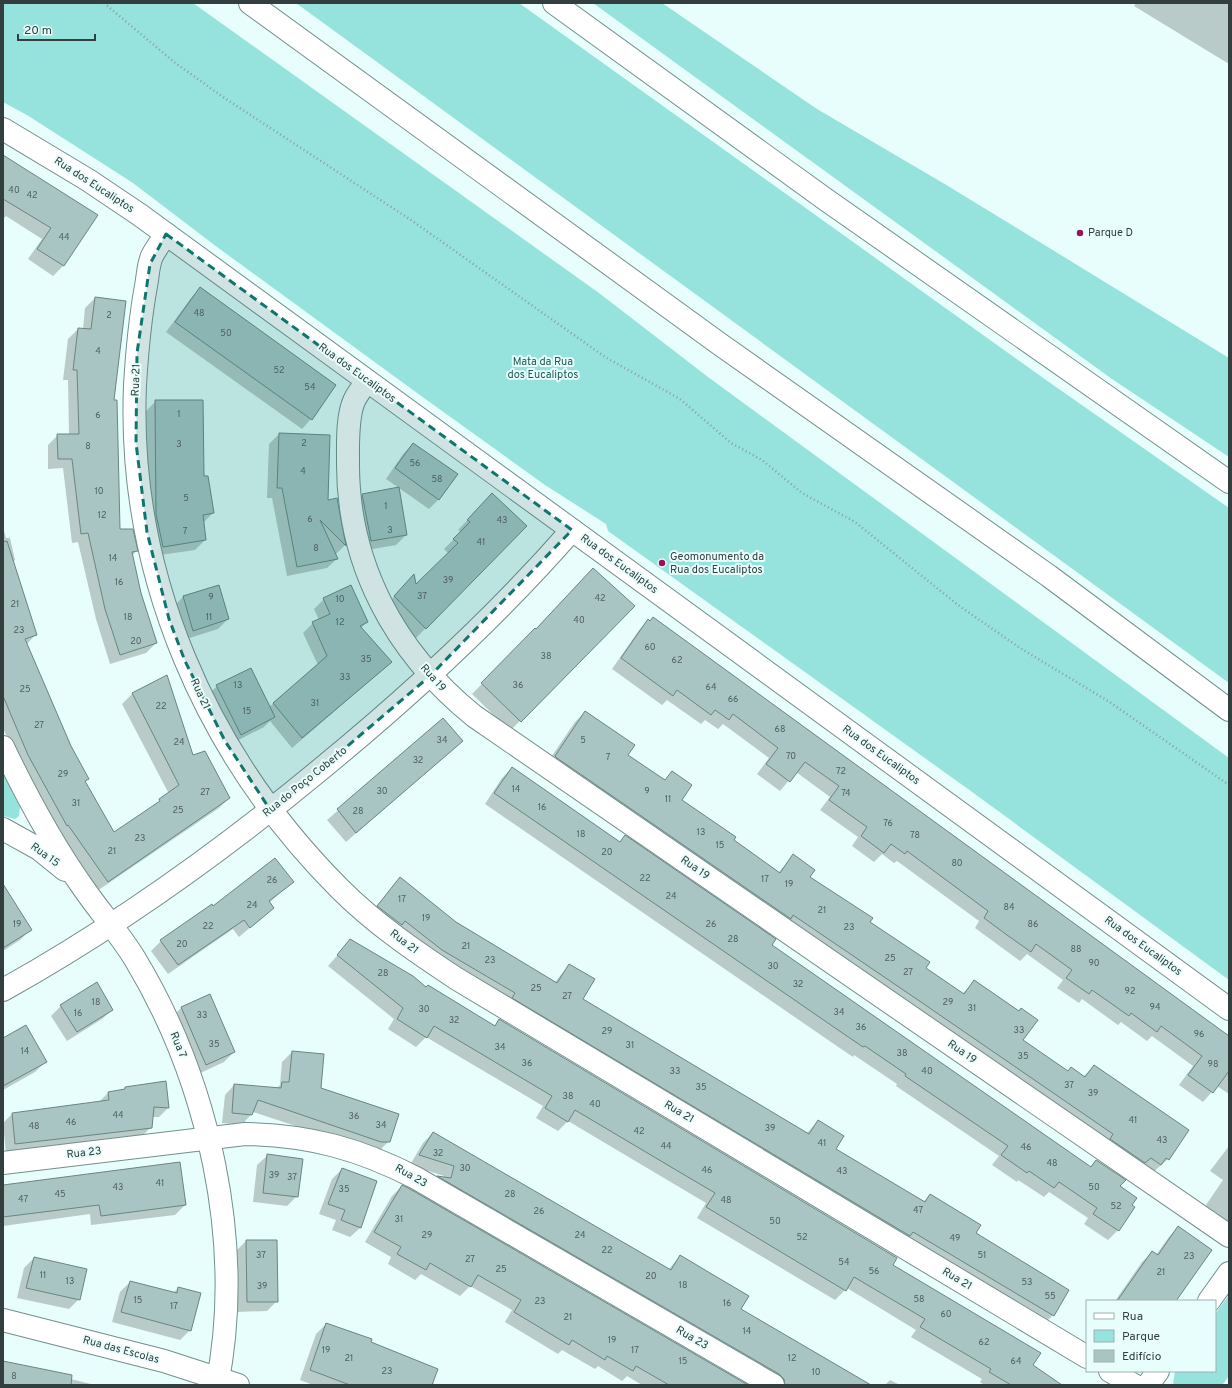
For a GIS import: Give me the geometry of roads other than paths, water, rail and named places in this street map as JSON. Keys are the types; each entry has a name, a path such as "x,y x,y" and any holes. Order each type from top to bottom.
{"main road":[{"path":"554,3 825,199 1229,482"},
{"path":"253,6 721,345 1049,576 1229,710"},
{"name":"Rua dos Eucaliptos","path":"3,129 88,180 166,234 1229,1009"},
{"name":"Rua 21","path":"166,234 152,256 150,264 142,308 137,353 136,443 140,488 147,532 159,583 185,661 203,702 248,779 271,811 308,856 342,890 378,923 416,952 457,979 1086,1356"},
{"name":"Rua 19","path":"367,381 354,401 348,441 349,487 355,532 363,562 374,590 388,618 404,643 430,676 454,700 474,716 1229,1236"},
{"name":"Rua do Poço Coberto","path":"3,990 111,924 191,870 271,811 359,738 430,676 543,563 572,530"},
{"name":"Rua 7","path":"3,747 28,797 57,847 83,887 111,924 136,961 173,1034 190,1074 208,1138 220,1201 226,1288 224,1383"},
{"name":"Rua 15","path":"3,829 39,850 83,887"},
{"name":"Rua 23","path":"3,1163 245,1134 275,1134 334,1144 390,1164 773,1385"},
{"path":"1210,1300 1229,1273"},
{"name":"Rua das Escolas","path":"3,1320 149,1357 224,1383"},
{"path":"1112,1372 1134,1385"},
{"path":"1148,1385 1157,1372"}],"place":[{"name":"Parque D","path":"1080,233"},
{"name":"Geomonumento da Rua dos Eucaliptos","path":"662,563"}],"park label":[{"name":"Mata da Rua dos Eucaliptos","path":"543,368"}]}
